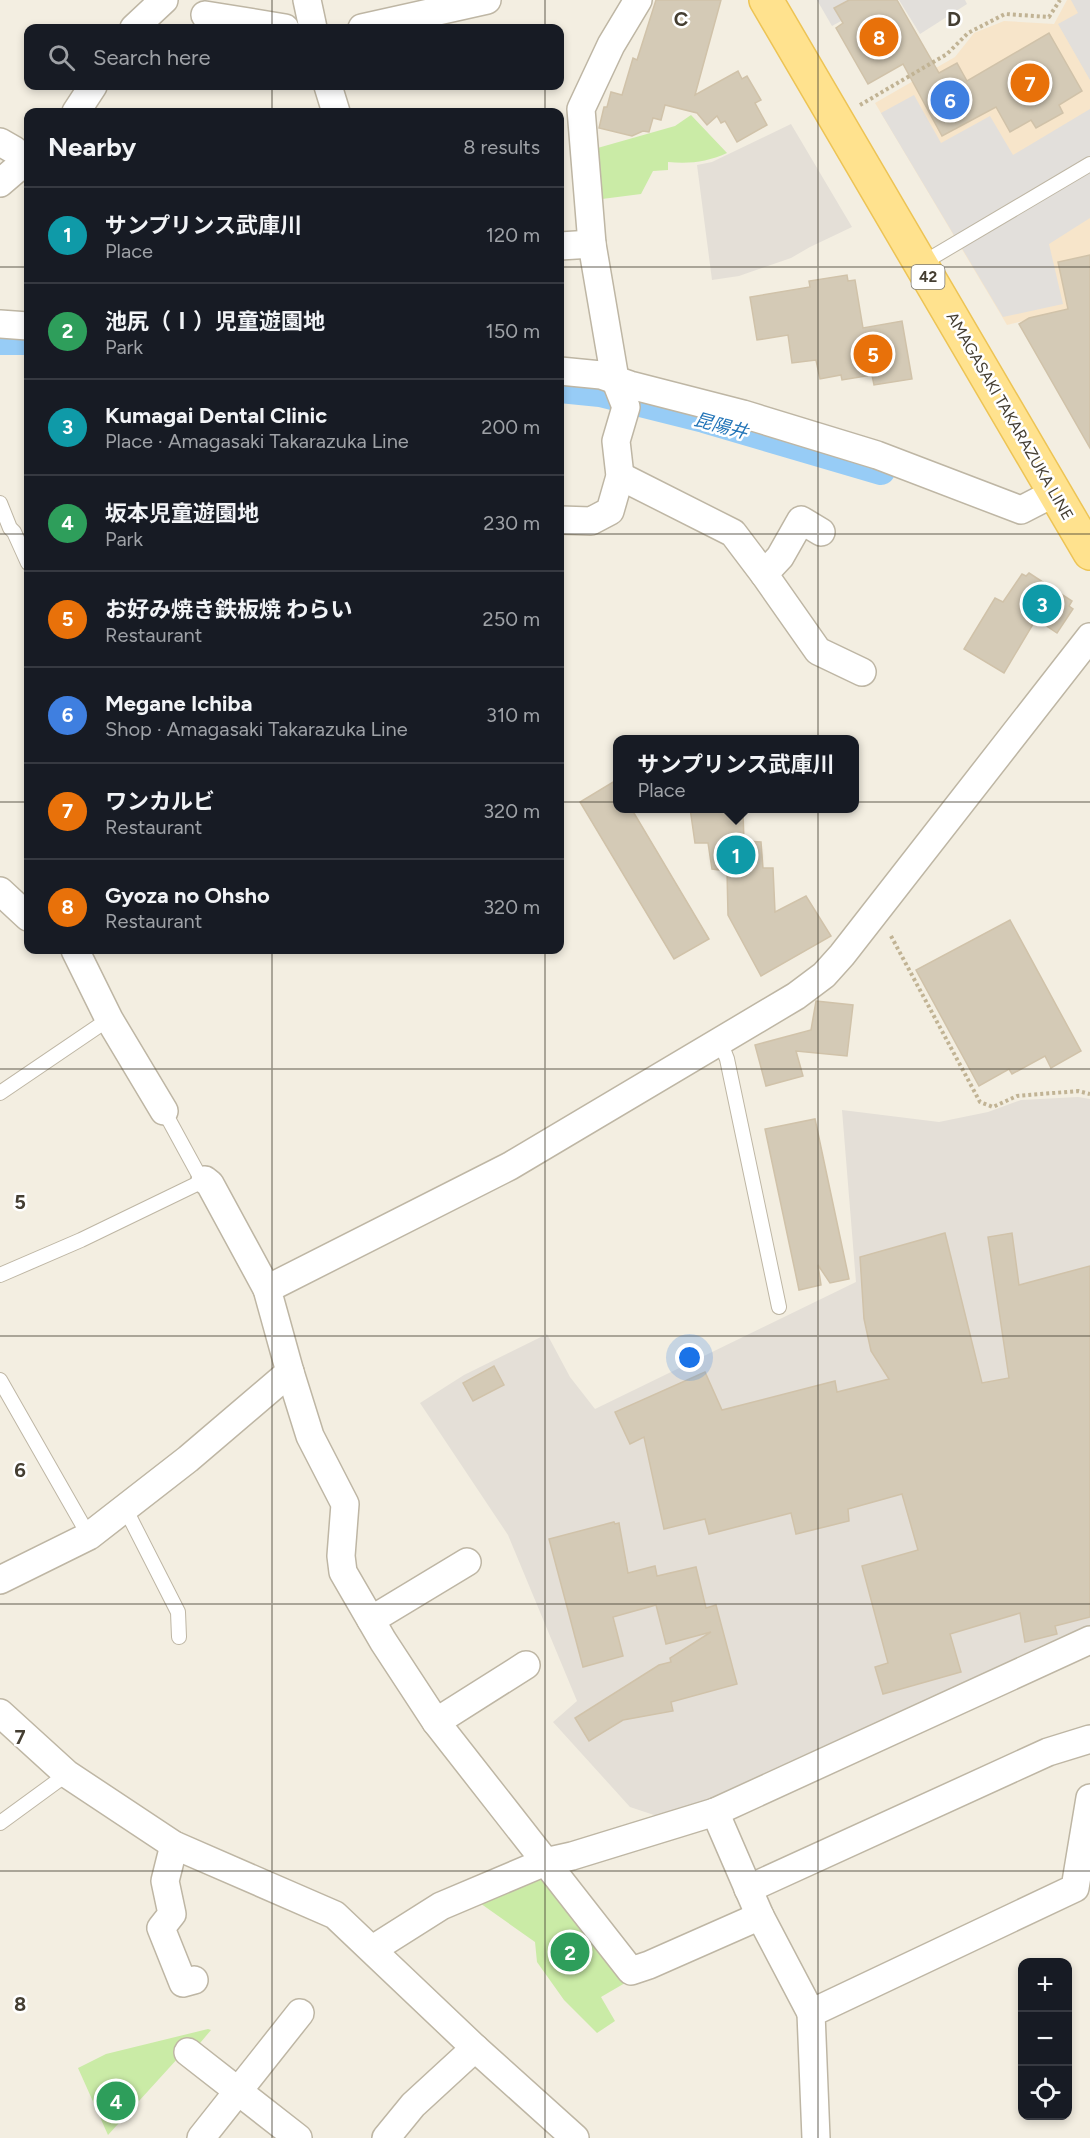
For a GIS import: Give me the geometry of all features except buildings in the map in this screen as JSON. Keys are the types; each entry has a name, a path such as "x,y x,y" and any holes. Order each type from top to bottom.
{"main road":[{"name":"AMAGASAKI TAKARAZUKA LINE","path":"766,0 1090,554"}],"street":[{"path":"138,24 165,0"},
{"path":"307,0 312,24"},
{"path":"375,24 438,5 487,0"},
{"path":"564,520 591,521 610,512 620,476 616,441 626,407 615,379 569,111 638,0"},
{"path":"205,15 260,24"},
{"path":"79,108 90,90"},
{"path":"329,90 335,108"},
{"path":"0,142 24,158"},
{"path":"0,183 24,163"},
{"path":"564,246 592,244"},
{"path":"0,324 24,326"},
{"path":"564,371 602,375 630,385 743,414 877,455 1021,510 1054,493"},
{"path":"620,476 734,533 818,651 823,662 862,672"},
{"path":"764,574 780,557 801,520 821,532"},
{"path":"267,1288 510,1166 796,996 824,975 873,916 1090,637"},
{"path":"0,891 24,913"},
{"path":"76,954 109,1019 164,1111"},
{"path":"205,1180 210,1184 267,1288 310,1436 345,1504 341,1556 343,1572 436,1722 631,1971 760,1916"},
{"path":"0,1580 89,1536 126,1510 290,1372"},
{"path":"371,1620 467,1562"},
{"path":"373,1949 441,1906 545,1862 572,1856 715,1812 1090,1640"},
{"path":"436,1722 526,1665"},
{"path":"0,1713 67,1774 174,1845 335,1915 475,2048 575,2138"},
{"path":"748,1889 1048,1752 1090,1739"},
{"path":"812,2013 1082,1887 1090,1798"},
{"path":"715,1812 760,1916 812,2013 816,2138"},
{"path":"174,1845 165,1881 172,1914 152,1931 183,1983 194,1980"},
{"path":"201,2138 300,2013"},
{"path":"386,2138 413,2105 475,2048"},
{"path":"188,2052 298,2138"}],"lane":[{"path":"921,264 1090,164"},
{"path":"0,503 24,554"},
{"path":"0,1093 109,1019"},
{"path":"720,1041 727,1059 778,1307"},
{"path":"164,1111 200,1177 205,1180"},
{"path":"0,1275 81,1240 205,1180"},
{"path":"0,1380 89,1536"},
{"path":"126,1510 178,1612 179,1637"},
{"path":"0,1823 67,1774"}],"path":[{"path":"836,119 947,54 968,33 1005,14 1049,17 1060,0"},
{"path":"873,916 888,930 980,1102 993,1107 1017,1096 1078,1091 1090,1094"}],"shaded area":[{"path":"817,0 879,0 832,26"},
{"path":"899,0 965,0 967,4 920,34"},
{"path":"1067,0 1090,0 1090,305 1007,325 875,103 955,57 974,33 1004,21 1054,24"},
{"path":"1071,0 1090,0 1090,80 1058,24 1078,13"},
{"path":"914,95 941,143 990,116 1013,155 1090,109 1090,218 1049,244 1063,304 1003,317 881,113"},
{"path":"791,124 852,227 791,258 739,276 712,280 697,165 712,162"},
{"path":"1078,1097 1090,1099 1090,1631 756,1780 663,1818 630,1807 553,1722 577,1701 508,1535 420,1403 464,1375 547,1334 570,1377 595,1409 856,1282 842,1110 939,1122 988,1112 1021,1100"}],"green space":[{"path":"691,115 727,153 698,162 668,162 668,170 653,171 641,194 602,199 594,149 675,126"},
{"path":"539,1873 625,1983 601,1997 615,2021 597,2033 564,2000 537,1962 535,1942 477,1901"},
{"path":"211,2030 195,2049 189,2046 108,2135 78,2068 106,2054"}],"waterway":[{"name":"昆陽井","path":"0,341 24,341"},
{"name":"昆陽井","path":"564,389 600,393 704,419 881,471"}],"place":[{"name":"Gyoza no Ohsho","path":"879,37"},
{"name":"ワンカルビ","path":"1030,83"},
{"name":"Megane Ichiba","path":"950,100"},
{"name":"お好み焼き鉄板焼 わらい","path":"873,354"},
{"name":"Kumagai Dental Clinic","path":"1042,604"},
{"name":"サンプリンス武庫川","path":"736,855"},
{"name":"池尻（Ⅰ）児童遊園地","path":"570,1952"},
{"name":"坂本児童遊園地","path":"116,2101"}]}
